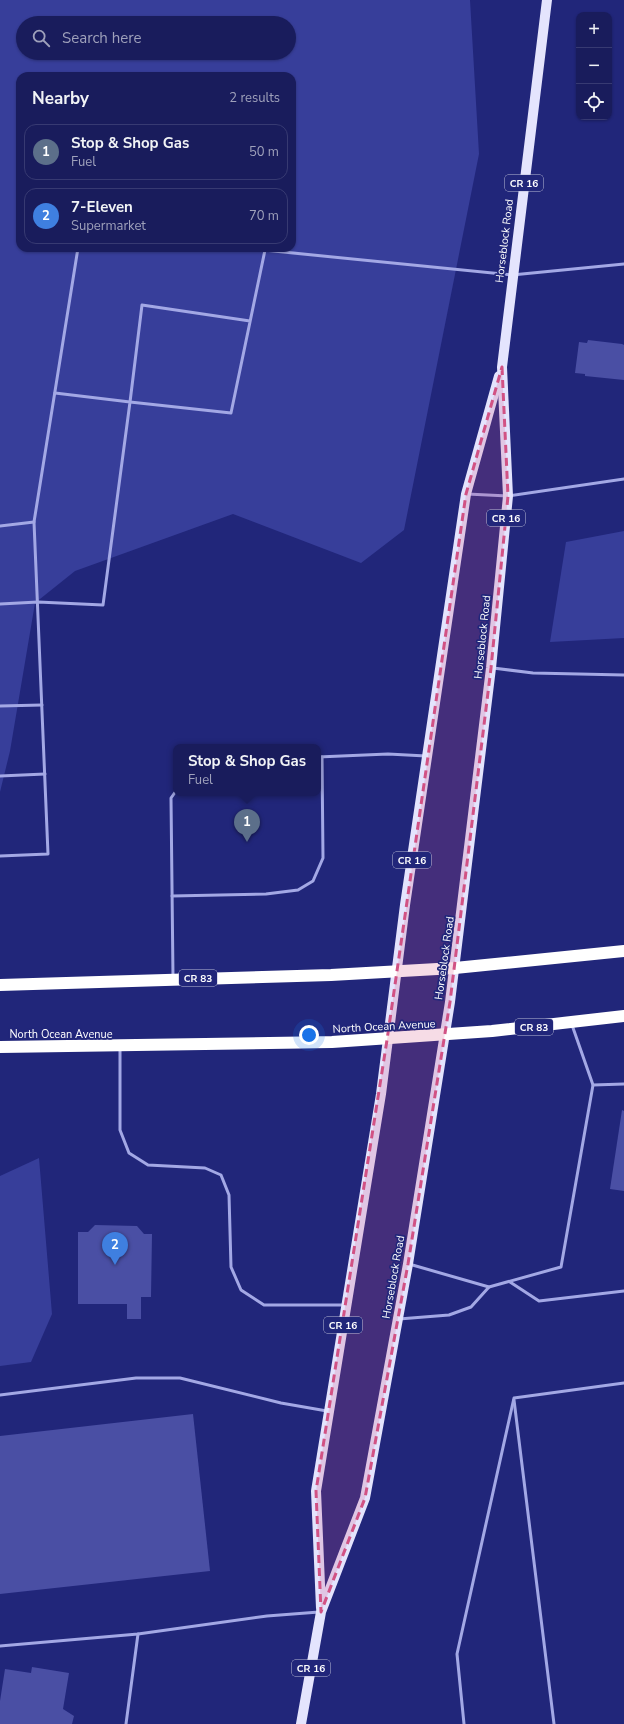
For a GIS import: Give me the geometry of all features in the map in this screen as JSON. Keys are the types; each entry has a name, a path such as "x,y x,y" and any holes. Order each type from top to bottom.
{"highway":[{"name":"CR 83","path":"0,985 332,975 455,968 624,951"},
{"name":"North Ocean Avenue","path":"0,1047 120,1047 387,1040 572,1023 624,1016"}],"main road":[{"name":"Horseblock Road","path":"300,1724 321,1612 365,1498 408,1264 455,968 491,668 508,496 502,367 512,275 547,0"},
{"name":"Horseblock Road","path":"321,1612 316,1491 381,1094 396,971 466,494 502,367"}],"lane":[{"path":"0,856 48,854 34,522 77,252"},
{"path":"55,393 231,413 265,252"},
{"path":"285,252 512,275 624,264"},
{"path":"0,604 38,602 103,605 142,305 250,321"},
{"path":"466,494 508,496 624,479"},
{"path":"0,526 34,522"},
{"path":"491,668 533,673 624,676"},
{"path":"0,706 42,705"},
{"path":"321,757 388,754 427,756"},
{"path":"0,776 45,774"},
{"path":"172,896 266,894 298,890 313,881 323,858 321,791"},
{"path":"173,795 171,798 173,979"},
{"path":"408,1264 489,1287 561,1267 593,1086 572,1023"},
{"path":"120,1047 120,1130 129,1153 148,1165 205,1168 221,1175 228,1195 231,1267 241,1290 264,1305 346,1306"},
{"path":"593,1086 624,1084"},
{"path":"510,1282 539,1301 624,1291"},
{"path":"398,1319 449,1315 471,1307 489,1287"},
{"path":"0,1395 136,1378 180,1378 258,1398 329,1411"},
{"path":"514,1398 624,1383"},
{"path":"464,1724 457,1654 514,1398"},
{"path":"514,1398 554,1724"},
{"path":"0,1646 138,1634 267,1616 321,1612"},
{"path":"126,1724 138,1634"}],"highlighted area":[{"path":"502,367 508,496 491,668 450,1002 408,1264 365,1498 321,1612 316,1491 387,1040 466,494"}],"shaded area":[{"path":"0,0 470,0 479,154 404,530 361,563 233,514 75,571 35,603 10,751 0,792"},
{"path":"624,531 624,638 550,642 566,542"},
{"path":"39,1158 52,1314 31,1362 0,1366 0,1176"}],"building":[{"path":"588,340 624,345 624,380 585,376 585,374 575,373 579,342 587,343"},
{"path":"622,1110 624,1111 624,1191 610,1189"},
{"path":"95,1225 137,1226 144,1234 152,1234 151,1297 141,1297 141,1319 127,1319 127,1304 78,1304 78,1232 88,1232"},
{"path":"193,1414 210,1571 0,1594 0,1436"},
{"path":"32,1667 69,1673 63,1709 74,1716 72,1724 0,1724 0,1701 5,1669 31,1673"}],"place":[{"name":"Stop & Shop Gas","path":"247,842"},
{"name":"7-Eleven","path":"115,1265"}]}
